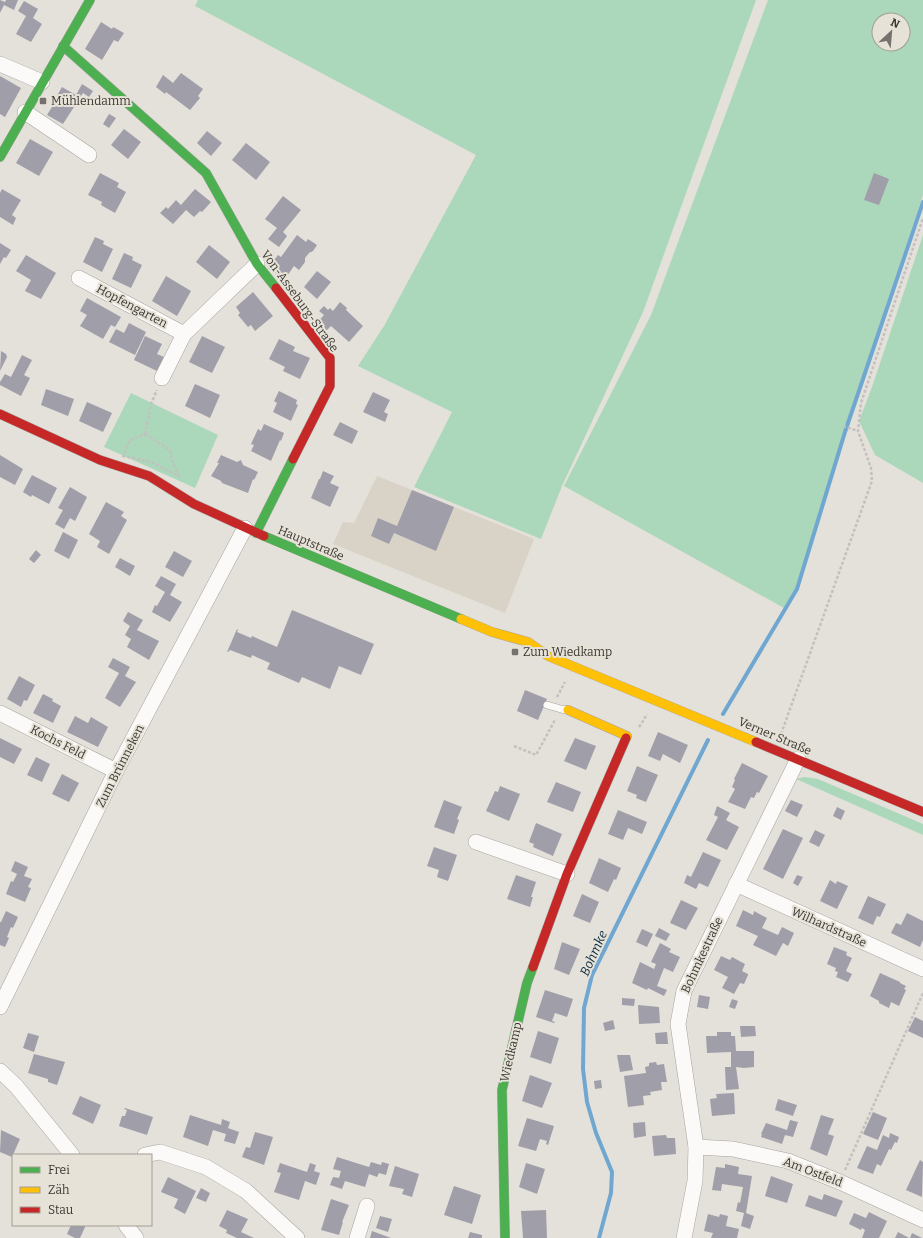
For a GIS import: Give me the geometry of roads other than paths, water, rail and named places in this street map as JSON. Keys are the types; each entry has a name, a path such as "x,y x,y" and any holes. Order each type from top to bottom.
{"street":[{"path":"0,157 90,0"},
{"name":"Von-Asseburg-Straße","path":"63,46 206,173 257,264 330,358 330,386 250,530"},
{"path":"0,64 42,82"},
{"path":"25,112 89,155"},
{"path":"162,378 184,334 257,264"},
{"name":"Hopfengarten","path":"79,278 184,334"},
{"name":"Hauptstraße","path":"0,414 100,460 149,476 194,504 250,530 492,632 528,642 554,658 618,684"},
{"name":"Zum Brünneken","path":"0,1007 116,771 250,530"},
{"name":"Verner Straße","path":"618,684 923,812"},
{"name":"Wiedkamp","path":"505,1238 502,1090 527,983 567,874 627,736 558,708"},
{"name":"Kochs Feld","path":"0,712 116,771"},
{"name":"Bohmkestraße","path":"684,1238 695,1181 696,1147 678,1024 684,991 798,759"},
{"path":"476,842 567,874"},
{"name":"Wilhardstraße","path":"736,884 923,969"},
{"path":"0,1071 16,1086 71,1154"},
{"name":"Am Ostfeld","path":"696,1147 733,1149 788,1161 840,1182 923,1220"},
{"path":"151,1154 160,1152 206,1167 246,1191 297,1238"},
{"path":"357,1238 367,1206"},
{"path":"127,1226 136,1238"}],"waterway":[{"path":"723,714 797,589 845,432 923,202"},
{"name":"Bohmke","path":"599,1238 611,1193 612,1172 596,1133 587,1102 583,1069 584,1008 592,975 708,740"}],"place":[{"name":"Mühlendamm","path":"43,101"},
{"name":"Zum Wiedkamp","path":"515,652"}]}
